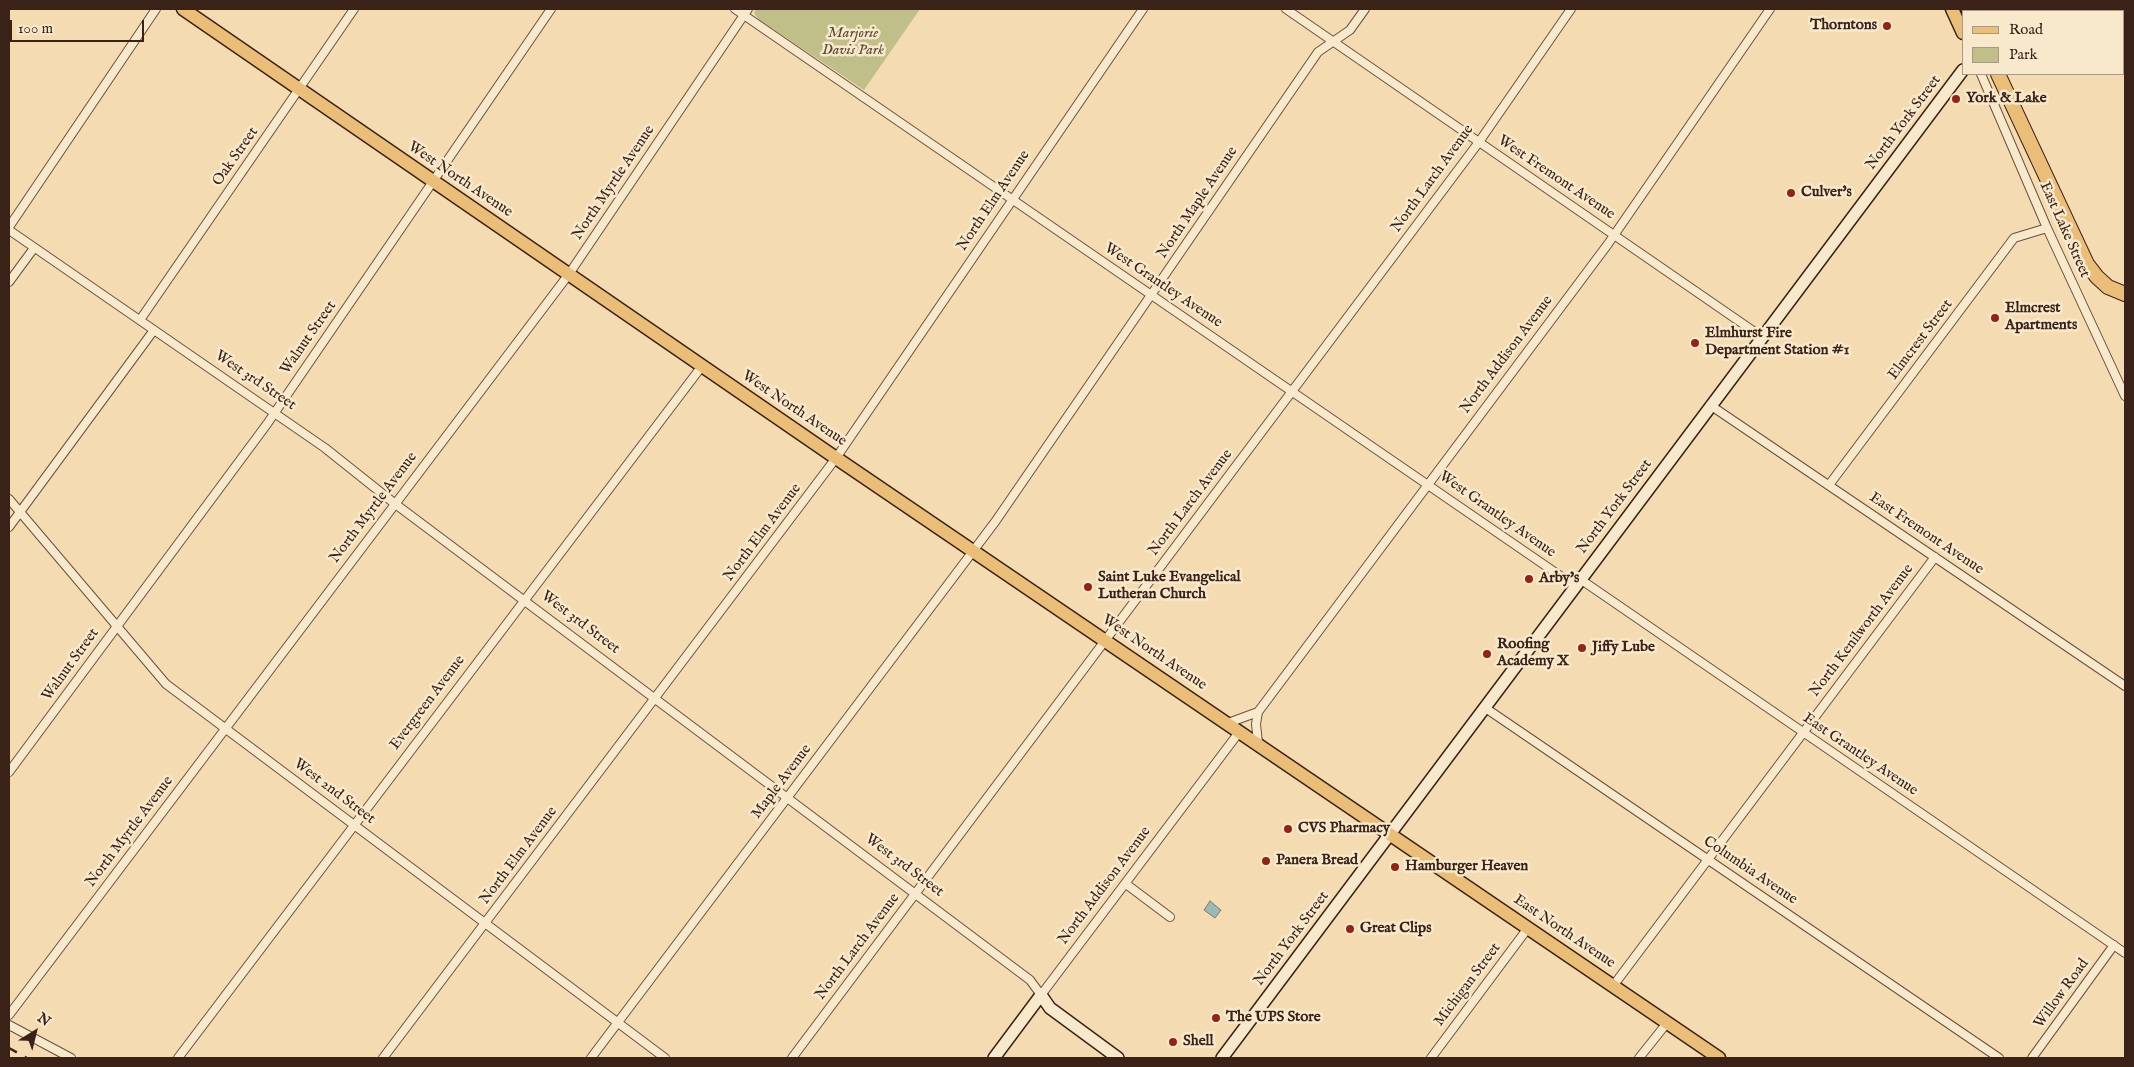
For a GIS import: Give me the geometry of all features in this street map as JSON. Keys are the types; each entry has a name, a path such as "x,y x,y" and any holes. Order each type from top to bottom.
{"highway":[{"path":"1998,75 2087,264 2108,287 2125,294"}],"main road":[{"name":"West North Avenue","path":"183,9 836,458 1390,833"},
{"path":"1952,9 1962,31"},
{"name":"North York Street","path":"1222,1058 1962,71"},
{"name":"East North Avenue","path":"1390,833 1719,1058"},
{"name":"North Addison Avenue","path":"994,1058 1041,995"},
{"name":"West 3rd Street","path":"1041,995 1057,1014 1118,1058"}],"street":[{"path":"9,229 156,9"},
{"name":"Oak Street","path":"140,320 354,9"},
{"name":"Walnut Street","path":"9,772 267,424 551,9"},
{"name":"West Grantley Avenue","path":"735,9 746,12 1012,199 1429,485 1578,582"},
{"name":"North Elm Avenue","path":"384,1058 836,458 1143,9"},
{"name":"West Fremont Avenue","path":"1286,9 1762,337"},
{"name":"North Maple Avenue","path":"995,522 1318,52 1350,30 1365,9"},
{"name":"North Larch Avenue","path":"792,1058 1478,142 1571,9"},
{"name":"North Addison Avenue","path":"1258,712 1614,235 1770,9"},
{"name":"North Myrtle Avenue","path":"9,1015 394,503 569,274 746,12"},
{"name":"East Lake Street","path":"1981,75 2047,228 2125,396"},
{"name":"Elmcrest Street","path":"1829,485 2014,238 2047,228"},
{"name":"West 3rd Street","path":"9,229 325,448 394,503 1030,980 1041,995"},
{"path":"9,282 34,248"},
{"path":"9,527 154,330"},
{"name":"Evergreen Avenue","path":"178,1058 702,366"},
{"name":"East Fremont Avenue","path":"1710,405 2125,686"},
{"name":"West 2nd Street","path":"9,499 166,684 665,1058"},
{"name":"Maple Avenue","path":"592,1058 995,522"},
{"name":"North Kenilworth Avenue","path":"1613,986 1935,557"},
{"name":"East Grantley Avenue","path":"1578,582 1803,732 2125,953"},
{"name":"Columbia Avenue","path":"1484,707 2000,1058"},
{"path":"1228,723 1258,712 1256,724 1258,743"},
{"name":"North Addison Avenue","path":"1041,995 1240,731"},
{"path":"1126,884 1170,916"},
{"name":"Michigan Street","path":"1431,1058 1528,928"},
{"name":"Willow Road","path":"2032,1058 2114,945"},
{"path":"1640,1058 1667,1023"},
{"path":"9,1025 71,1058"}],"green space":[{"name":"Marjorie Davis Park","path":"756,9 920,9 864,90 758,19 754,13"}],"water":[{"path":"1210,901 1221,910 1215,918 1204,910"}],"railway":[{"path":"9,1048 27,1058"}],"place":[{"name":"Thorntons","path":"1887,26"},
{"name":"York & Lake","path":"1956,99"},
{"name":"Culver's","path":"1791,193"},
{"name":"Elmcrest Apartments","path":"1995,318"},
{"name":"Elmhurst Fire Department Station #1","path":"1695,343"},
{"name":"Arby's","path":"1529,579"},
{"name":"Saint Luke Evangelical Lutheran Church","path":"1088,587"},
{"name":"Jiffy Lube","path":"1582,648"},
{"name":"Roofing Academy X","path":"1487,654"},
{"name":"CVS Pharmacy","path":"1288,829"},
{"name":"Panera Bread","path":"1266,861"},
{"name":"Hamburger Heaven","path":"1395,867"},
{"name":"Great Clips","path":"1350,929"},
{"name":"The UPS Store","path":"1216,1018"},
{"name":"Shell","path":"1173,1042"}]}
